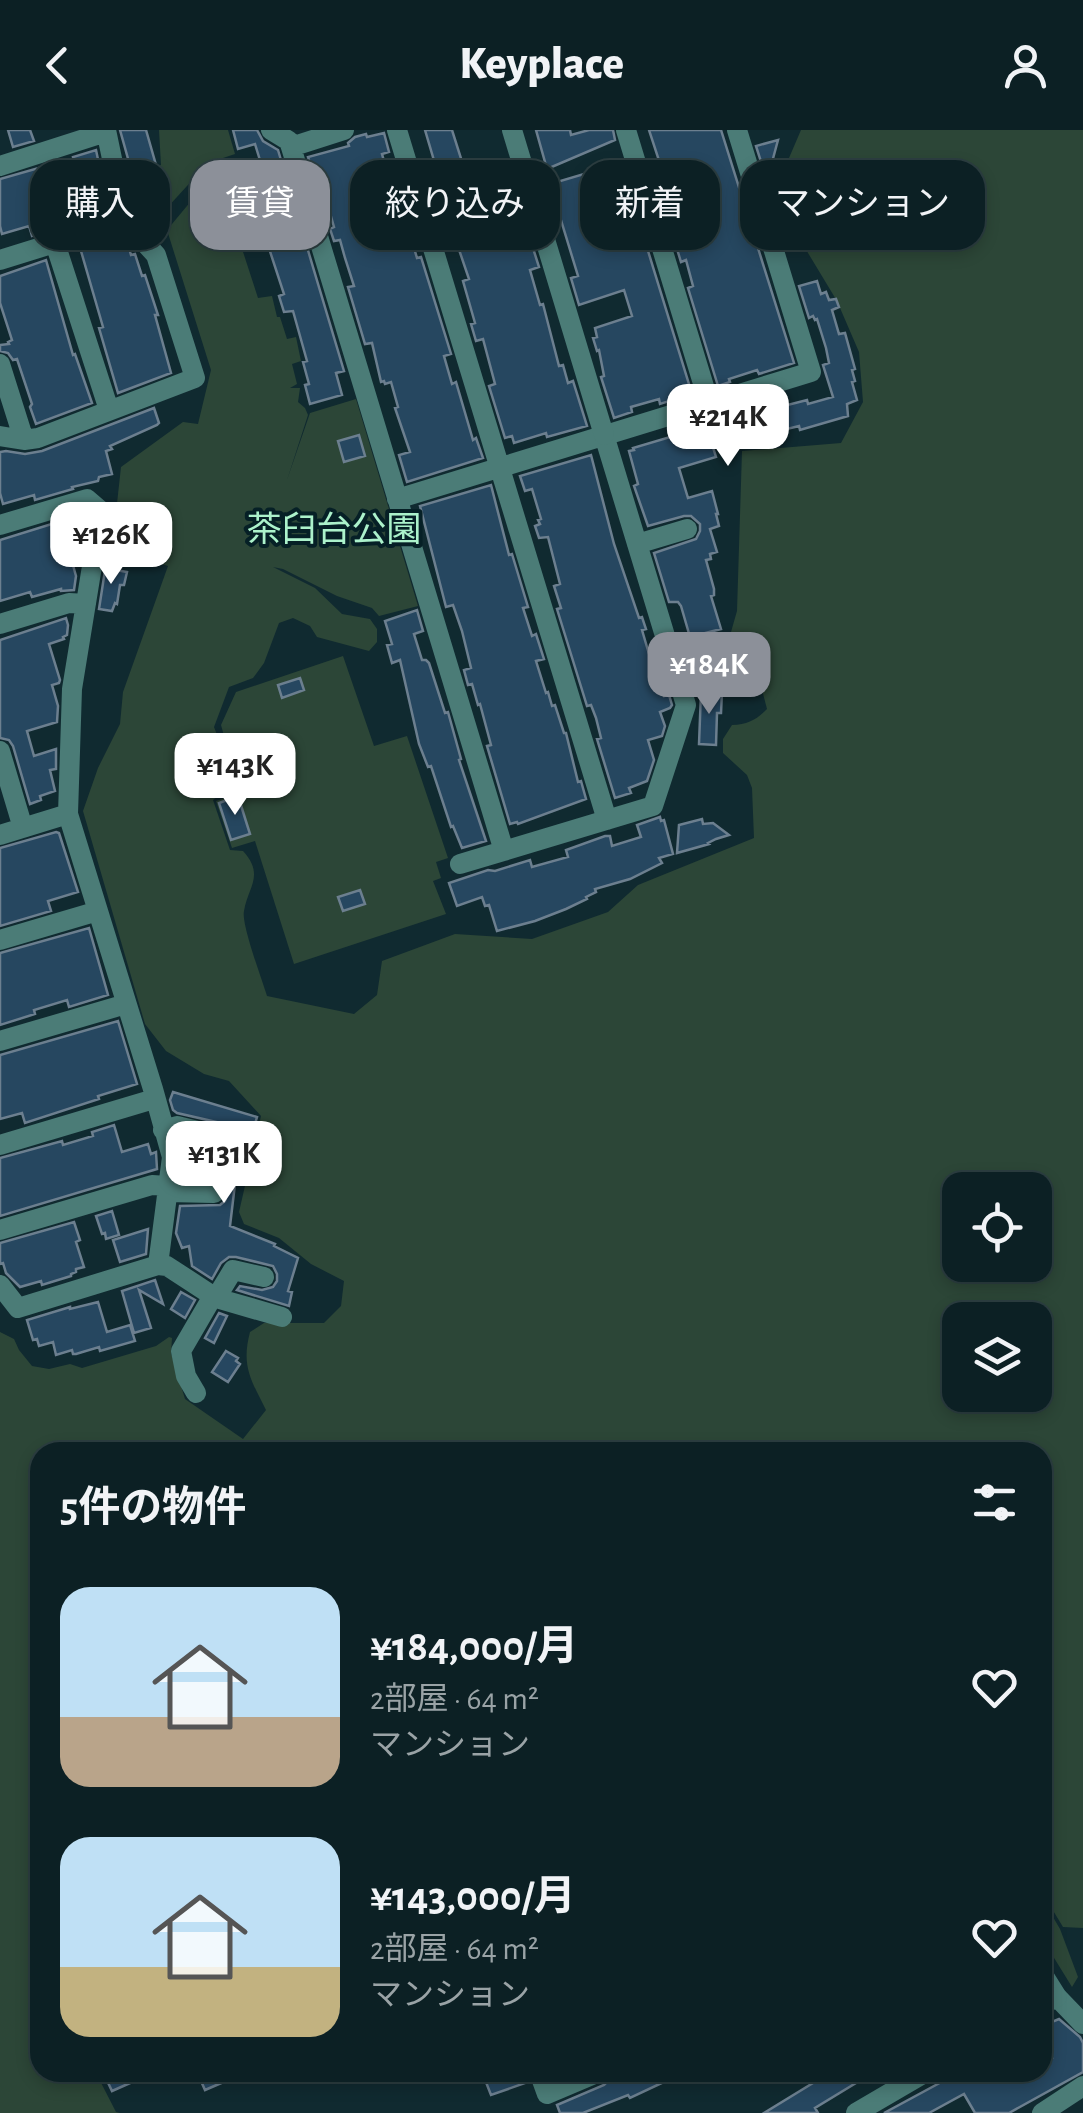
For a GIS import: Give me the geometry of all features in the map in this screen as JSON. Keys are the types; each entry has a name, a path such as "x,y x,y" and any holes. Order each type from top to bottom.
{"street":[{"path":"270,130 288,141 290,147 504,851"},
{"path":"290,147 344,130"},
{"path":"398,130 608,820"},
{"path":"460,864 653,806 686,706 512,130"},
{"path":"626,130 710,403"},
{"path":"397,499 811,372 737,130"},
{"path":"0,166 106,131 112,160"},
{"path":"0,260 32,250"},
{"path":"57,250 108,410"},
{"path":"0,436 38,438 194,378 151,250"},
{"path":"0,364 24,440"},
{"path":"0,525 87,498 101,511 72,689 68,814 172,1157 158,1265"},
{"path":"637,544 686,530"},
{"path":"0,624 69,603 86,604"},
{"path":"0,751 23,828"},
{"path":"0,834 68,814"},
{"path":"0,940 98,912"},
{"path":"0,1042 126,1004"},
{"path":"0,1145 154,1099"},
{"path":"163,1130 177,1126 235,1140"},
{"path":"0,1230 152,1185 167,1190 214,1193"},
{"path":"0,1285 18,1308 158,1265 167,1266 214,1297 282,1317"},
{"path":"196,1394 186,1376 181,1352 214,1297 227,1266 264,1277"},
{"path":"1052,2002 1083,2024"},
{"path":"543,2082 547,2094 575,2082"},
{"path":"856,2113 909,2082"},
{"path":"1056,2110 1083,2086"}],"green space":[{"path":"159,130 228,130 235,154 217,160 190,160 190,183 170,205 170,160 161,160"},
{"name":"茶臼台公園","path":"801,130 1083,130 1083,1928 1063,1927 1052,1909 1052,1442 30,1442 30,2082 101,2082 120,2113 0,2113 0,1332 14,1339 32,1366 49,1369 70,1364 82,1368 172,1338 171,1353 185,1399 243,1439 266,1410 247,1364 250,1332 264,1323 324,1323 341,1306 344,1281 311,1264 279,1238 244,1224 239,1212 261,1116 229,1081 204,1074 166,1051 145,1024 83,811 98,768 120,724 123,692 168,566 119,556 113,540 121,467 183,422 198,424 211,370 170,240 170,226 190,202 190,250 242,250 258,298 272,296 287,339 296,337 301,361 292,364 297,384 290,388 300,388 298,402 308,415 287,480 310,413 356,399 418,606 379,616 372,608 273,567 315,588 342,614 370,619 377,629 377,642 369,651 317,637 310,626 293,618 279,623 264,663 253,678 229,687 214,727 232,778 213,800 230,850 243,851 253,867 244,918 267,996 354,1014 377,995 382,961 455,934 532,939 608,912 638,885 754,838 752,788 747,775 723,753 723,739 732,725 751,721 767,709 760,682 741,674 729,639 737,611 742,451 841,443 863,402 859,352 837,301 806,250 985,250 985,160 788,160"},
{"path":"343,656 374,746 407,736 448,858 436,862 441,878 433,881 446,914 294,964 255,841 232,848 216,801 240,793 221,725 236,692"},
{"path":"1052,1915 1078,1977 1072,1987 1052,1955"}],"building":[{"path":"8,130 30,130 34,141 13,147"},
{"path":"120,130 146,130 155,160 128,160"},
{"path":"233,130 257,130 263,141 278,150 281,160 260,160 255,144 238,149"},
{"path":"425,130 452,130 461,160 434,160"},
{"path":"536,130 570,130 571,135 613,130 615,140 560,163 560,160 544,160"},
{"path":"649,130 721,130 740,191 740,250 759,250 794,363 759,374 757,370 718,386 688,288 693,286 686,260 681,262 677,250 720,250 720,160 659,160"},
{"path":"384,133 389,152 382,154 384,160 350,160 350,250 415,250 417,258 421,257 451,354 444,356 452,384 456,382 473,440 476,438 483,458 407,482 399,455 410,452 391,382 381,382 372,343 365,344 348,287 354,286 340,240 334,241 330,229 334,227 330,213 330,160 308,157 349,146 355,137"},
{"path":"778,140 773,160 760,160 756,146"},
{"path":"96,150 98,160 74,160 73,157"},
{"path":"30,170 30,229 29,226 2,234 0,179"},
{"path":"580,175 580,250 648,250 692,394 660,404 659,399 631,407 632,412 614,418 593,338 597,337 595,328 632,316 624,290 579,305 571,278 578,276 560,217 560,181"},
{"path":"130,250 131,255 135,254 158,315 171,373 118,393 81,251"},
{"path":"270,250 308,250 344,371 336,373 342,395 310,404 303,362 307,361 293,311 284,312 279,296 284,294"},
{"path":"459,250 534,250 539,267 530,270 540,305 543,304 559,366 563,365 568,383 573,381 587,426 514,443 512,436 505,438 489,386 495,384 483,339 476,341 471,324 475,323 463,281 469,279"},
{"path":"46,260 73,355 92,403 36,424 17,359 0,351 0,345 12,340 0,303 0,276"},
{"path":"817,281 821,294 826,292 829,300 836,299 839,307 832,310 839,334 845,333 855,369 852,382 857,400 847,404 848,416 800,430 799,426 754,437 750,432 712,444 716,457 679,468 688,498 712,491 719,526 710,529 717,552 706,560 721,629 690,637 681,606 669,602 654,553 696,539 700,524 691,516 684,516 648,526 634,486 638,484 629,451 721,422 718,415 761,402 764,411 833,397 823,365 829,363 826,348 817,319 809,318 799,286"},
{"path":"154,408 157,425 106,451 112,474 35,500 34,495 3,504 0,452 42,451"},
{"path":"359,435 365,456 344,462 338,441"},
{"path":"591,455 614,544 646,629 642,630 652,664 664,696 669,695 672,705 660,712 665,726 662,736 648,740 654,760 647,781 629,788 631,793 615,798 597,739 601,738 596,718 591,705 587,706 557,609 561,608 554,586 560,584 548,537 539,538 535,526 541,519 532,489 525,491 520,476"},
{"path":"491,485 509,555 512,554 528,607 523,608 544,659 536,661 546,693 566,733 586,799 518,824 510,824 487,746 491,745 480,704 464,670 471,668 462,631 453,605 446,607 420,506"},
{"path":"84,514 83,535 70,539 76,576 74,590 61,589 32,597 30,592 0,601 0,540"},
{"path":"106,564 127,572 112,611 99,609"},
{"path":"417,610 423,631 414,634 422,660 429,663 445,713 448,712 459,760 486,841 462,848 419,744 400,660 392,663 387,645 392,644 385,621"},
{"path":"66,618 67,635 49,644 60,680 52,685 58,706 57,722 27,731 34,756 56,749 56,769 50,770 55,791 30,804 13,746 9,740 0,738 0,640"},
{"path":"300,678 304,690 282,698 278,685"},
{"path":"701,692 722,692 716,745 699,744"},
{"path":"238,796 250,834 231,840 219,803"},
{"path":"660,817 673,854 659,858 662,863 630,879 595,889 587,899 566,909 497,931 489,905 485,906 482,897 457,906 449,883 530,860 532,867 568,857 566,850 605,836 610,836 612,846 641,837 637,825"},
{"path":"702,819 703,824 713,823 729,835 677,853 679,825"},
{"path":"56,832 78,892 48,901 51,911 0,926 0,848"},
{"path":"360,890 365,904 343,911 338,897"},
{"path":"89,928 108,995 69,1007 67,1000 0,1025 0,953"},
{"path":"118,1021 137,1084 25,1123 22,1113 0,1119 0,1055"},
{"path":"173,1092 257,1117 245,1159 237,1167 230,1226 298,1258 288,1291 292,1292 289,1306 237,1290 240,1286 262,1290 273,1287 277,1274 273,1266 229,1257 212,1279 192,1266 189,1246 182,1248 176,1233 180,1206 220,1205 228,1192 220,1181 183,1179 186,1158 182,1141 238,1153 246,1149 248,1137 238,1127 177,1113 170,1100"},
{"path":"114,1125 122,1152 148,1144 151,1154 156,1152 157,1169 0,1216 0,1158 62,1141 63,1145"},
{"path":"112,1211 119,1235 106,1239 96,1216"},
{"path":"74,1222 84,1267 71,1276 20,1287 0,1264 0,1243"},
{"path":"148,1229 146,1254 120,1262 113,1240"},
{"path":"155,1280 163,1304 139,1290 151,1328 134,1333 122,1291"},
{"path":"181,1292 195,1300 185,1318 171,1309"},
{"path":"98,1302 107,1332 130,1325 135,1341 100,1351 99,1347 56,1355 53,1342 39,1346 37,1339 33,1340 27,1320"},
{"path":"219,1313 227,1316 214,1343 205,1338"},
{"path":"226,1351 238,1358 240,1364 228,1382 212,1372"},
{"path":"1059,2019 1083,2043 1083,2072 1009,2113 975,2113 964,2094 929,2113 884,2113 941,2082 1052,2082 1052,2022"},
{"path":"108,2082 132,2082 112,2091"},
{"path":"201,2082 224,2082 205,2090"},
{"path":"486,2082 528,2082 491,2095"},
{"path":"664,2082 583,2113 560,2113 557,2105 604,2085"},
{"path":"815,2082 858,2082 815,2108 818,2113 764,2113"}]}
